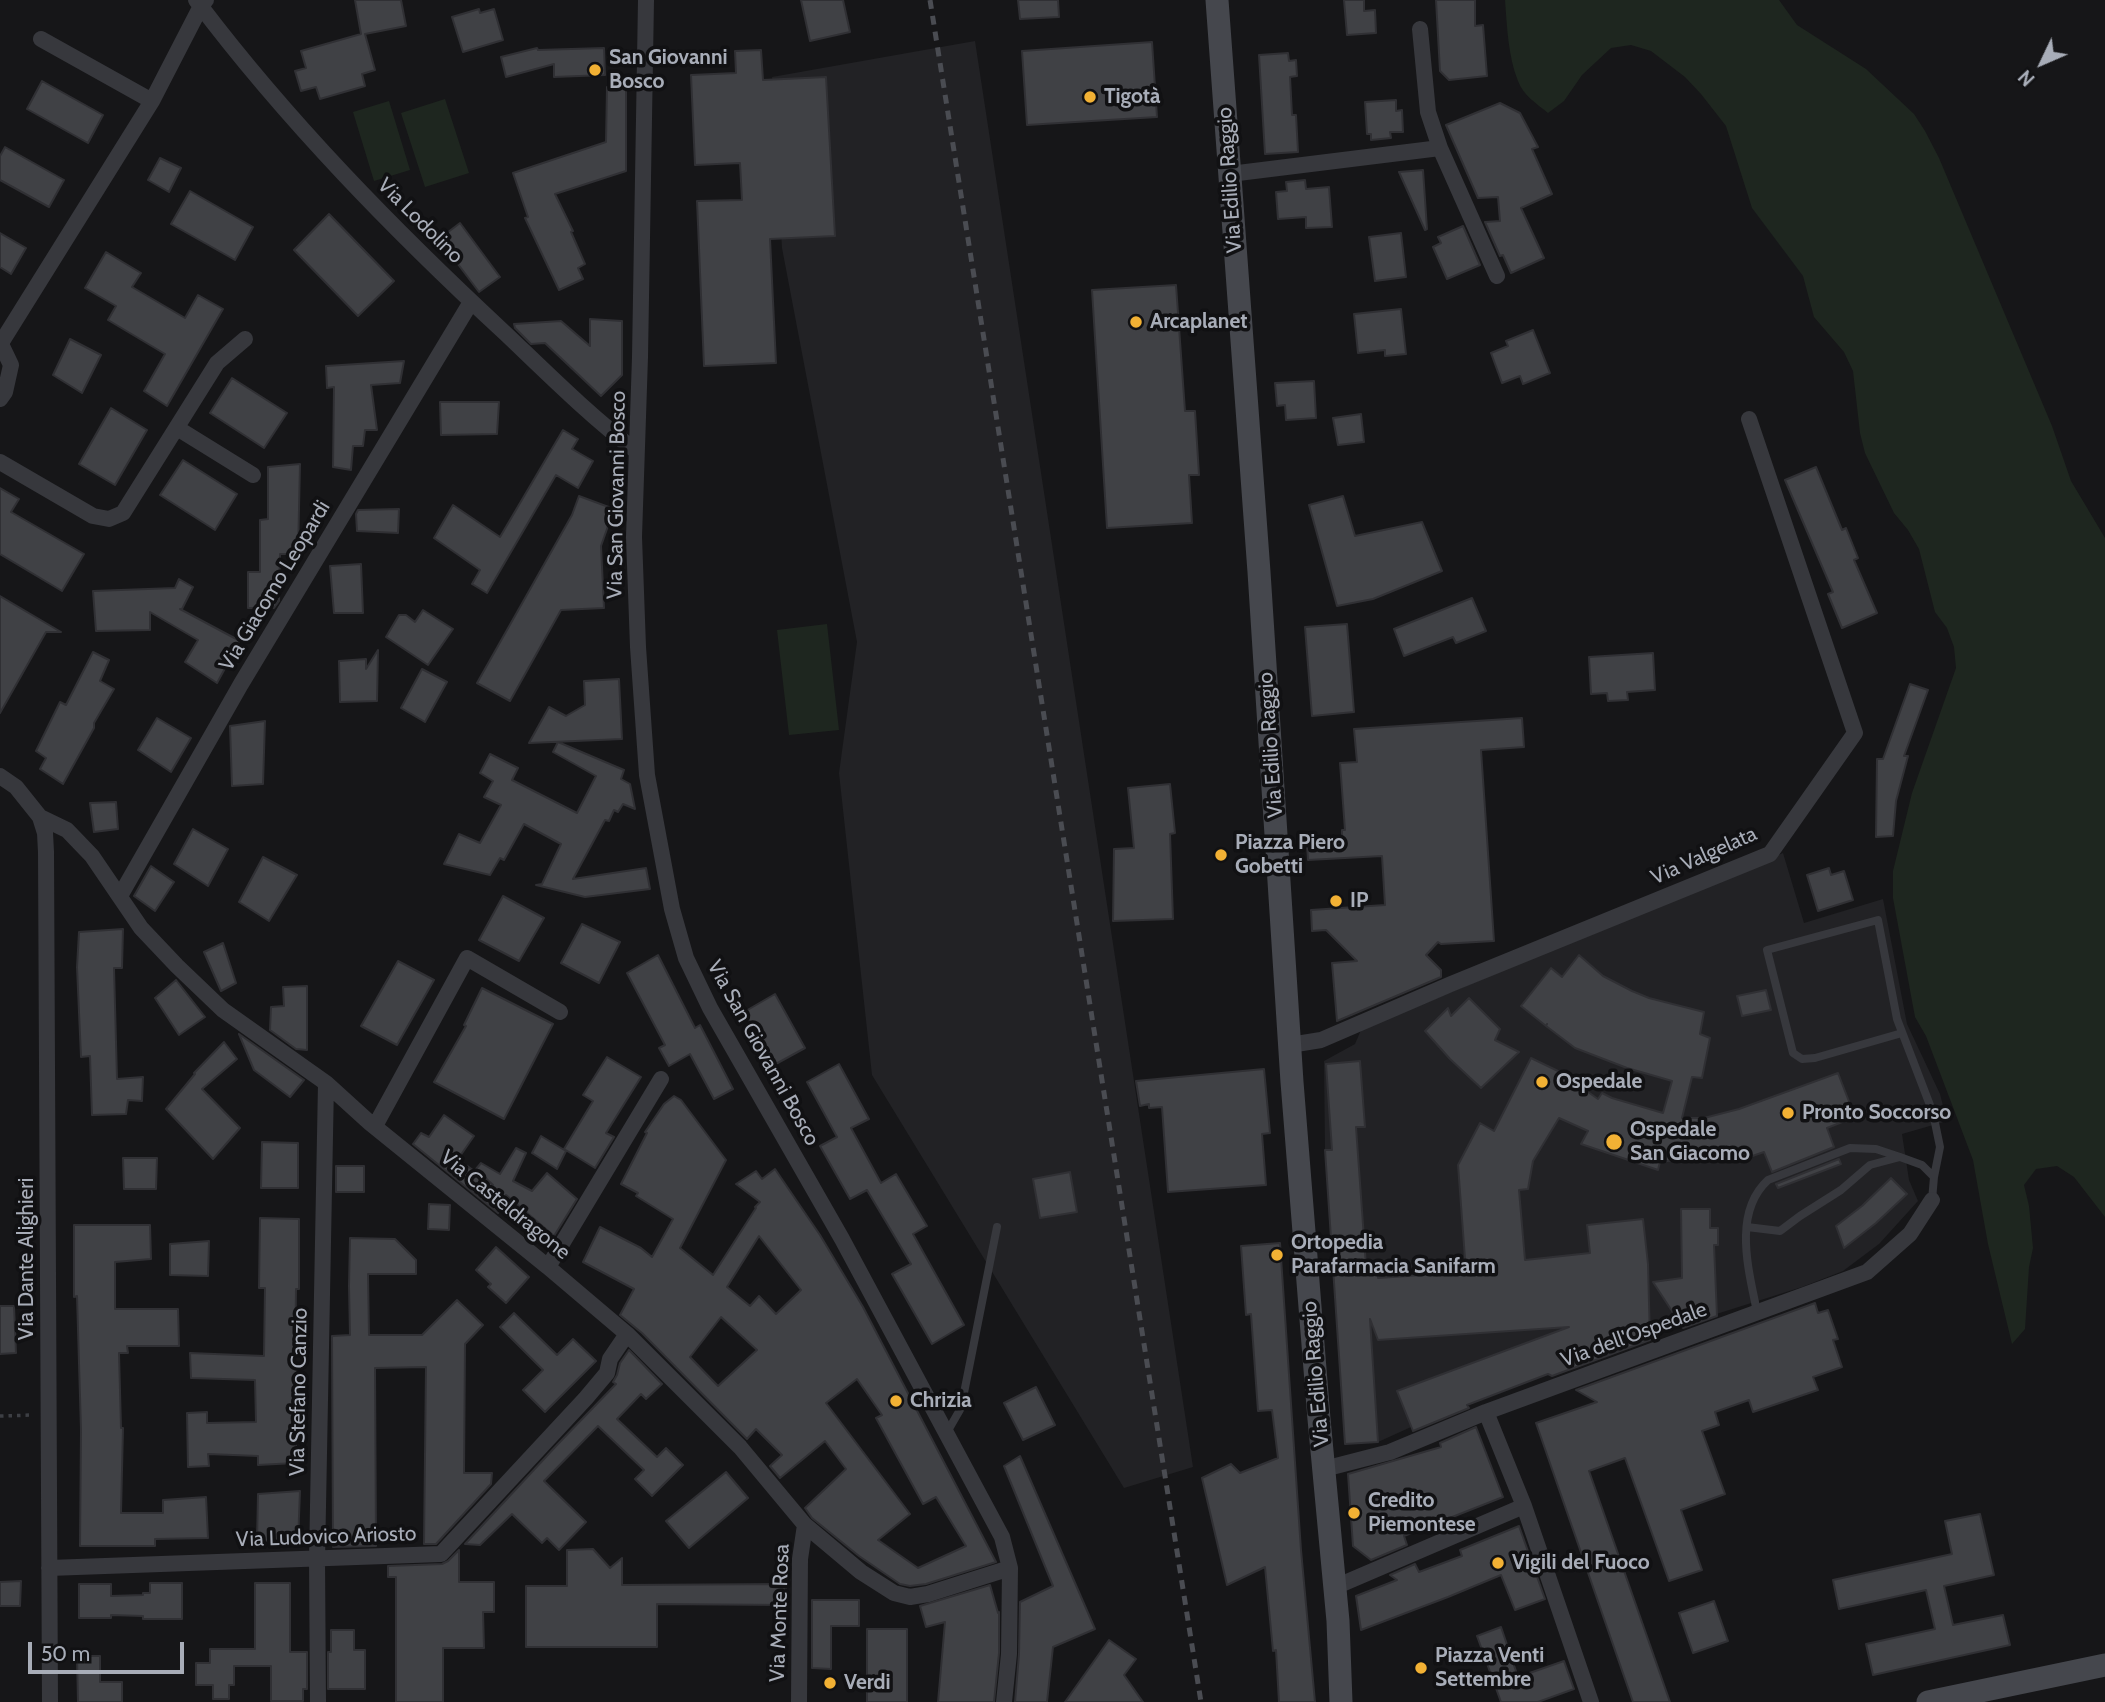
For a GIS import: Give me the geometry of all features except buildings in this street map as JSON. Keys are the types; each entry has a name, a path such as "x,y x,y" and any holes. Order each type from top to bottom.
{"main road":[{"name":"Via Edilio Raggio","path":"1217,0 1290,1045 1313,1354 1338,1621 1341,1702"},
{"path":"1928,1702 2105,1665"}],"street":[{"name":"Via San Giovanni Bosco","path":"646,0 634,550 647,775 672,909 686,958 710,1008 811,1183 1002,1537 1010,1568 1009,1654 1004,1702"},
{"name":"Via Lodolino","path":"201,2 288,112 376,207 471,302 611,432 636,451"},
{"path":"0,399 5,392 11,365 0,343 152,102 201,2"},
{"path":"1420,29 1428,112 1440,148 1497,276"},
{"path":"41,39 152,102"},
{"path":"1230,174 1440,148"},
{"name":"Via Giacomo Leopardi","path":"120,896 241,684 471,302"},
{"path":"0,462 93,516 109,519 123,513 217,363 245,339"},
{"name":"Via Valgelata","path":"1290,1045 1321,1040 1770,854 1855,733 1749,419"},
{"path":"177,428 253,475"},
{"name":"Via Casteldragone","path":"0,776 16,787 40,817 67,830 92,856 141,929 223,1010 326,1083 627,1334 740,1447 805,1525 861,1572 894,1593 910,1597 928,1594 1010,1568"},
{"name":"Via Dante Alighieri","path":"40,817 45,833 46,852 50,1702"},
{"path":"375,1126 467,958 560,1012"},
{"path":"548,1267 662,1079"},
{"name":"Via Stefano Canzio","path":"318,1702 317,1559 326,1083"},
{"name":"Via dell'Ospedale","path":"1324,1469 1390,1452 1486,1412 1867,1272 1910,1234 1933,1200"},
{"name":"Via Ludovico Ariosto","path":"49,1568 441,1554 586,1398 607,1373 610,1359 627,1334"},
{"path":"1486,1412 1524,1506 1591,1702"},
{"path":"1335,1587 1524,1506"},
{"name":"Via Monte Rosa","path":"799,1702 800,1559 805,1525"}],"lane":[{"path":"1902,1033 1815,1058 1802,1059 1793,1053 1767,950 1878,920 1896,1019 1902,1033 1933,1113 1940,1147 1933,1200"},
{"path":"1757,1312 1746,1260 1748,1214 1757,1190 1768,1180 1850,1148 1877,1149 1922,1165 1934,1177"},
{"path":"1748,1227 1780,1231 1841,1190 1870,1165 1900,1157"},
{"path":"946,1434 961,1408 996,1227"}],"path":[{"path":"0,1416 49,1415"}],"shaded area":[{"path":"1505,0 1779,0 1797,25 1866,69 1914,114 1939,158 2052,426 2071,481 2105,538 2105,1217 2074,1177 2057,1166 2036,1169 2024,1185 2033,1248 2029,1267 2025,1329 2012,1344 1988,1244 1973,1160 1926,1036 1915,1017 1893,898 1893,871 1912,793 1956,668 1954,647 1947,628 1935,612 1919,549 1894,513 1865,453 1853,371 1844,352 1814,317 1803,276 1752,208 1726,126 1701,94 1685,77 1651,51 1631,45 1611,48 1582,75 1564,101 1548,113 1527,95 1518,81 1510,51"},
{"path":"975,41 1193,1467 1124,1488 872,1075 839,773 857,642 782,248 772,77"},
{"path":"445,99 469,173 425,187 401,113"},
{"path":"389,101 410,170 374,181 353,112"},
{"path":"827,624 839,730 789,735 777,630"},
{"name":"Ospedale San Giacomo","path":"1783,853 1804,923 1883,899 1907,1024 1940,1094 1947,1121 1902,1134 1909,1180 1918,1201 1879,1244 1843,1271 1802,1287 1650,1335 1378,1442 1345,1444 1325,1151 1324,1061 1355,1044 1361,1030"}],"railway":[{"path":"930,0 1201,1702"}],"place":[{"name":"San Giovanni Bosco","path":"595,70"},
{"name":"Tigotà","path":"1090,97"},
{"name":"Arcaplanet","path":"1136,322"},
{"name":"Piazza Piero Gobetti","path":"1221,855"},
{"name":"IP","path":"1336,901"},
{"name":"Ospedale","path":"1542,1082"},
{"name":"Pronto Soccorso","path":"1788,1113"},
{"name":"Ospedale San Giacomo","path":"1614,1142"},
{"name":"Ortopedia Parafarmacia Sanifarm","path":"1277,1255"},
{"name":"Chrizia","path":"896,1401"},
{"name":"Credito Piemontese","path":"1354,1513"},
{"name":"Vigili del Fuoco","path":"1498,1563"},
{"name":"Piazza Venti Settembre","path":"1421,1668"},
{"name":"Verdi","path":"830,1683"}]}
